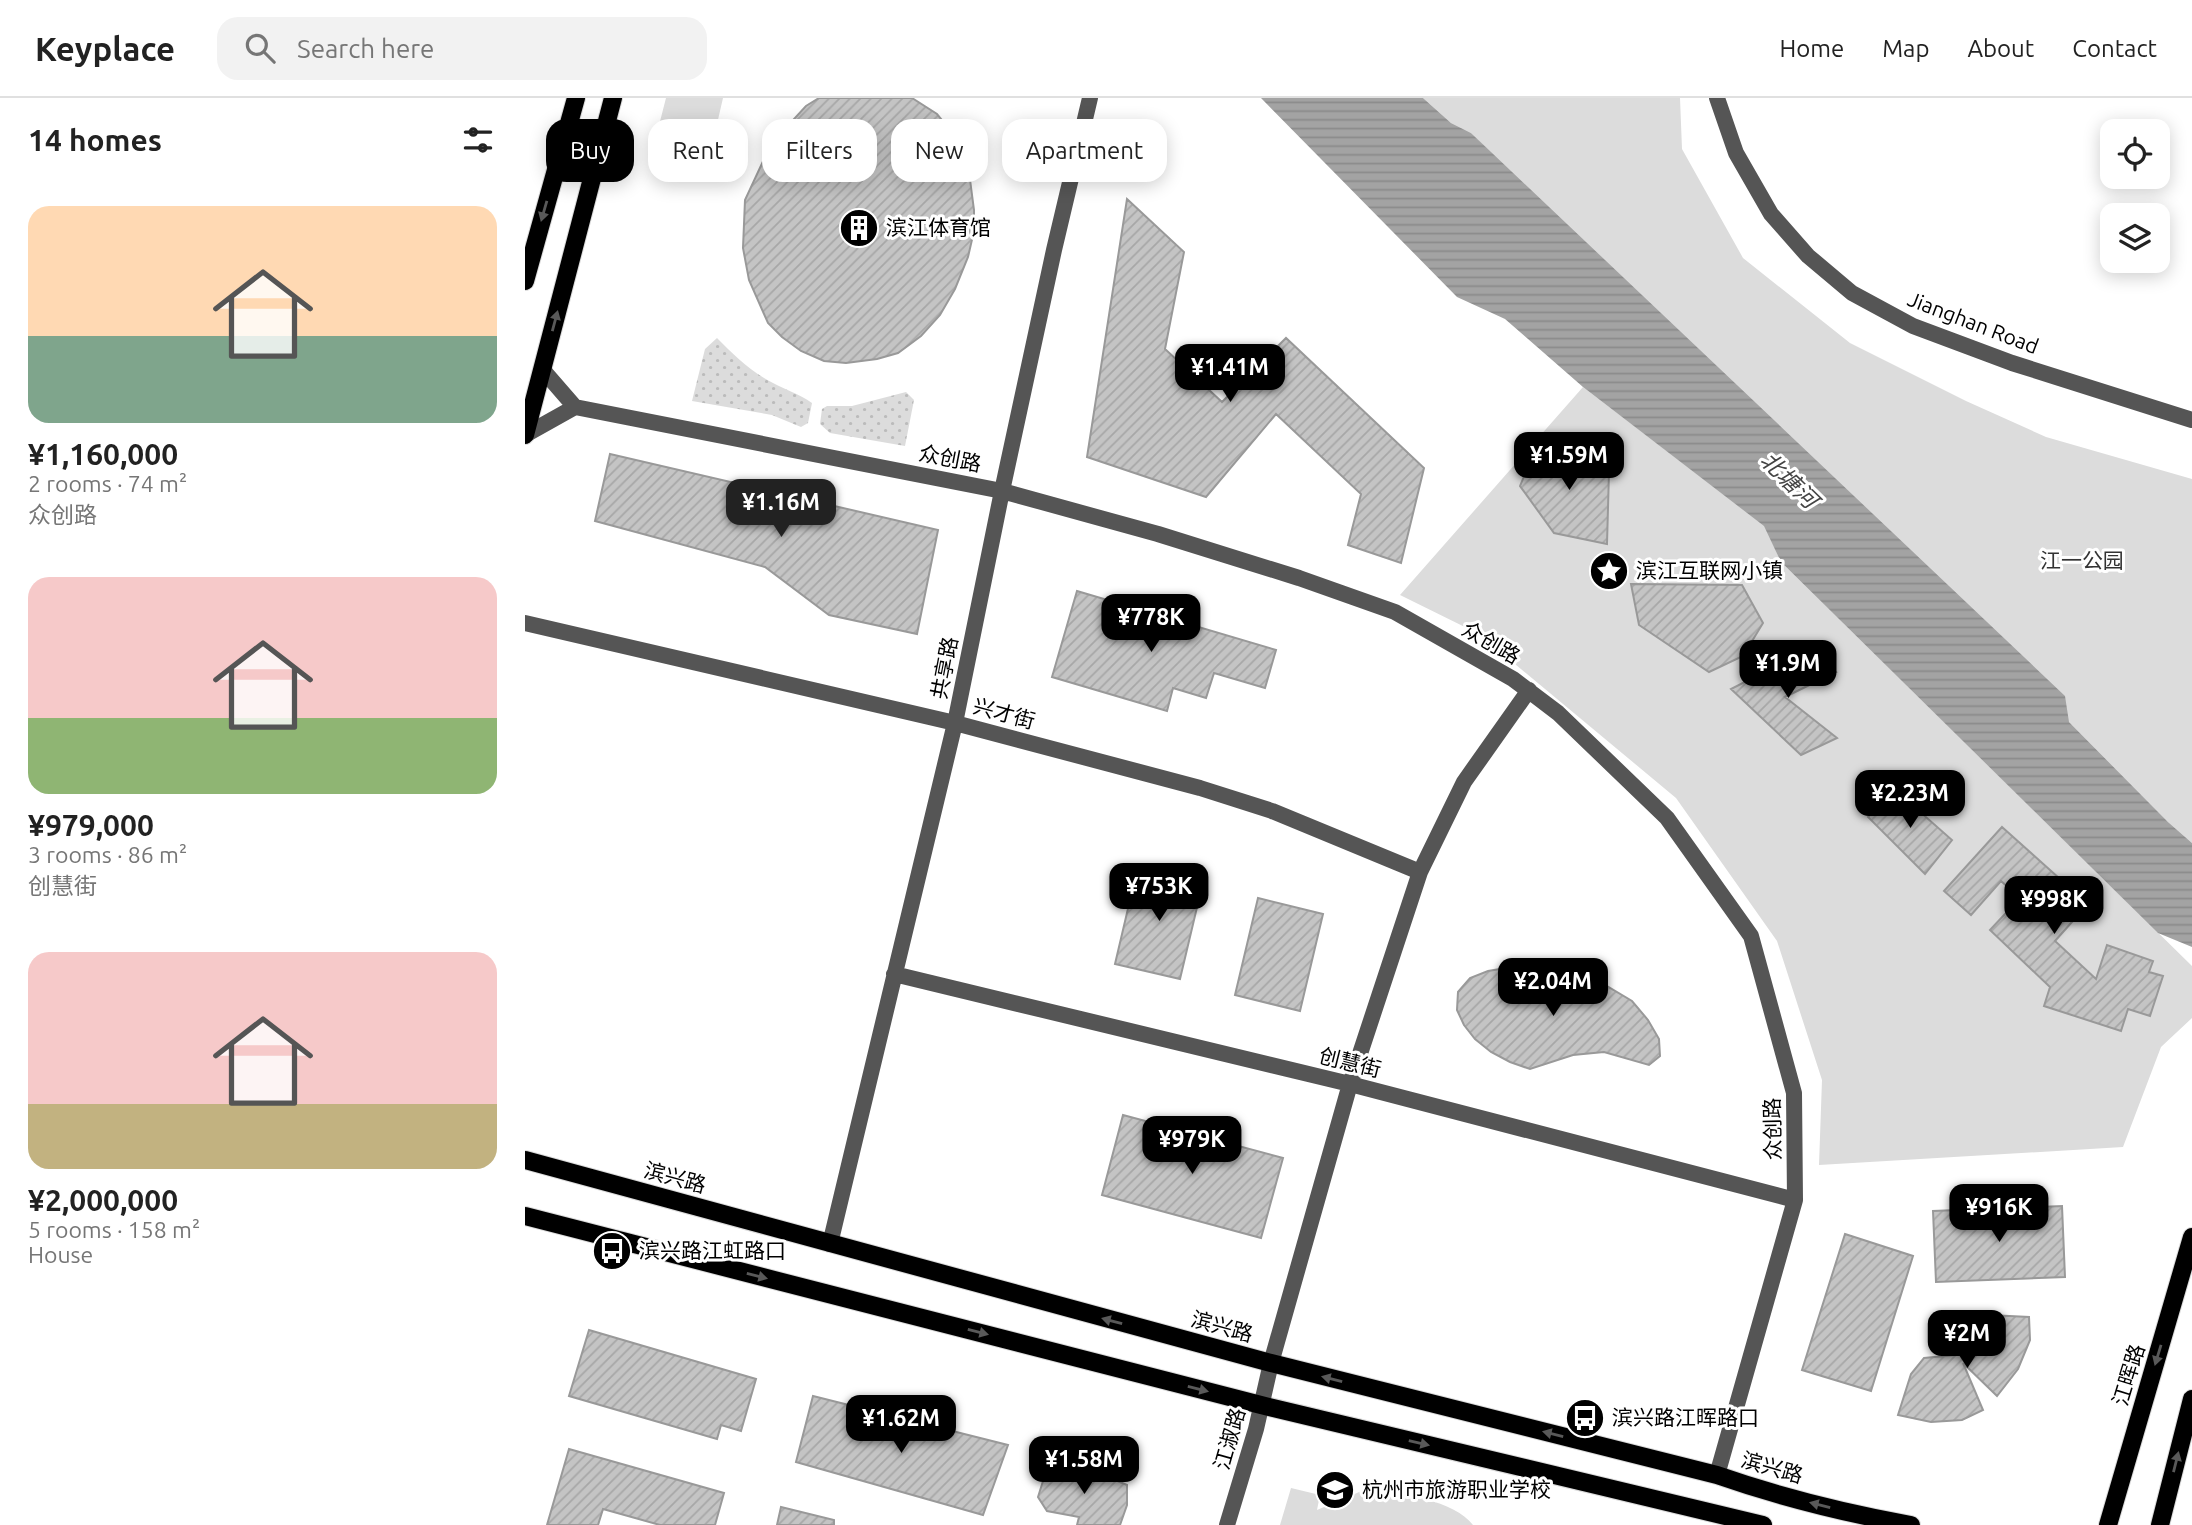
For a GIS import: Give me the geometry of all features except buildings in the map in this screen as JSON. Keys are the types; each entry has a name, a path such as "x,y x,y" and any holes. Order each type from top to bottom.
{"main road":[{"path":"525,281 576,98"},
{"path":"525,435 613,98"},
{"name":"滨兴路","path":"525,1160 1271,1363 1717,1475 1761,1490 1910,1525"},
{"path":"525,1216 1261,1405 1763,1525"},
{"name":"江晖路","path":"2108,1525 2192,1237"},
{"path":"2160,1525 2192,1399"}],"street":[{"name":"共享路","path":"829,1244 955,723 1054,250 1090,98"},
{"name":"Jianghan Road","path":"1717,98 1736,153 1771,214 1808,256 1853,293 1913,326 1950,340 2012,363 2192,420"},
{"path":"525,435 575,407 542,369"},
{"name":"众创路","path":"575,407 1002,491 1184,542 1395,612 1513,679 1558,713 1667,818 1751,936 1794,1093 1795,1200 1717,1475"},
{"name":"兴才街","path":"525,623 955,723 1200,788 1272,811 1420,872"},
{"name":"江淑路","path":"1227,1525 1350,1084 1420,872 1464,782 1529,691"},
{"name":"创慧街","path":"894,974 1350,1084 1795,1200"}],"green space":[{"path":"666,98 723,98 718,119 661,119"},
{"name":"江一公园","path":"1423,98 1680,98 1682,149 1743,258 1850,343 1966,401 2046,437 2192,479 2192,843 1471,133 1451,123"},
{"path":"717,338 757,374 812,403 808,423 801,427 772,415 692,401 705,349"},
{"path":"1583,387 1765,526 1781,562 2192,966 2192,1018 2161,1047 2123,1147 1819,1165 1822,1080 1777,941 1676,798 1479,634 1400,595"},
{"path":"906,392 914,400 905,446 830,433 820,424 822,409 827,406 852,406"},
{"path":"1371,1487 1440,1504 1464,1516 1473,1525 1280,1525 1291,1488 1320,1495 1317,1510"}],"water":[{"name":"北塘河","path":"1261,98 1423,98 1451,123 1471,133 2065,696 2069,722 2192,843 2192,947 2158,933 1781,562 1764,526 1583,387 1505,319 1457,297"}],"place":[{"name":"滨江体育馆","path":"859,228"},
{"name":"滨江互联网小镇","path":"1609,571"},
{"name":"滨兴路江虹路口","path":"612,1251"},
{"name":"滨兴路江晖路口","path":"1585,1418"},
{"name":"杭州市旅游职业学校","path":"1335,1490"}]}
